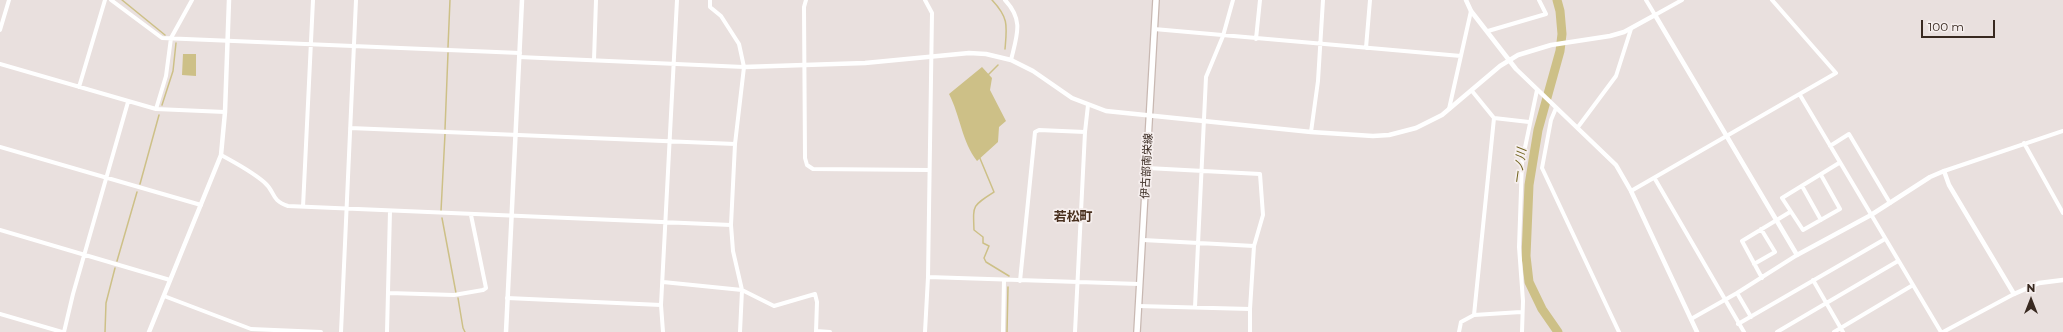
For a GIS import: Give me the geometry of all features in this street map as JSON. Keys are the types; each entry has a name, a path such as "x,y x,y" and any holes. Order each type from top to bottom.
{"main road":[{"name":"伊古部南栄線","path":"1137,332 1156,0"}],"street":[{"path":"0,30 9,0"},
{"path":"79,87 105,0"},
{"path":"111,0 162,38 310,45 354,45 594,60 744,67 865,63 978,53 1011,60 1033,70 1072,98 1106,111 1311,132 1373,136 1389,135 1416,128 1442,115 1510,59 1551,45 1603,38 1631,29 1682,0"},
{"path":"156,109 166,76 171,38 192,0"},
{"path":"149,332 221,155 225,112 229,0"},
{"path":"303,207 312,0"},
{"path":"341,332 356,0"},
{"path":"506,332 522,0"},
{"path":"594,60 596,0"},
{"path":"663,332 662,305 677,0"},
{"path":"710,0 710,7 721,16 739,44 744,67 735,144 731,225 733,251 742,290 740,332"},
{"path":"806,0 804,7 805,158 807,165 813,169 929,170"},
{"path":"924,332 928,277 932,56 932,13 925,0"},
{"path":"1005,0 1015,10 1017,25 1011,60"},
{"path":"1195,307 1206,77 1223,36 1233,0"},
{"path":"1256,39 1260,0"},
{"path":"1311,132 1318,81 1319,44 1323,0"},
{"path":"1366,48 1370,0"},
{"path":"1466,0 1471,10 1538,91 1578,127 1616,165 1631,192 1697,332"},
{"path":"1488,31 1546,14 1539,0"},
{"path":"1646,0 1797,255"},
{"path":"1631,192 1726,136 1800,95 1836,72 1772,0"},
{"path":"1449,110 1471,10"},
{"path":"1154,29 1461,56"},
{"path":"1578,127 1616,76 1631,29"},
{"path":"0,64 156,109 225,112"},
{"path":"1472,91 1494,118 1529,122"},
{"path":"1522,332 1521,312 1523,301 1519,247 1522,162 1529,122 1538,91"},
{"path":"1800,95 1839,163 1942,332 2014,294 2039,283 2063,280"},
{"path":"0,314 63,332 128,102"},
{"path":"1075,332 1079,283 1085,132 1088,105"},
{"path":"1555,107 1551,120 1542,168 1619,332"},
{"path":"1474,316 1494,118"},
{"path":"350,128 735,144"},
{"path":"1020,281 1035,132 1038,130 1085,132"},
{"path":"1691,318 1737,293 1797,255 1871,215 1930,178 2024,143 2063,131"},
{"path":"1830,146 1849,134 1890,203"},
{"path":"2024,143 2063,213"},
{"path":"0,147 201,205"},
{"path":"221,155 248,169 266,184 277,202 288,206 731,225"},
{"path":"1821,175 1840,209 1803,230 1782,198 1839,163"},
{"path":"1147,168 1260,174 1263,215 1254,246 1250,332"},
{"path":"1944,172 1949,185 2014,294"},
{"path":"1655,179 1744,332"},
{"path":"1802,186 1821,220"},
{"path":"387,332 390,211"},
{"path":"1762,278 1742,243 1790,212"},
{"path":"389,293 454,295 483,290 486,288 471,215"},
{"path":"0,230 170,280"},
{"path":"1754,264 1775,252 1761,230"},
{"path":"1738,324 1885,239"},
{"path":"1143,240 1254,246"},
{"path":"1777,332 1898,261"},
{"path":"928,277 1139,284"},
{"path":"1003,332 1004,280"},
{"path":"1812,280 1842,330"},
{"path":"663,282 742,290 774,306 815,294 817,302 816,332 830,332"},
{"path":"1834,332 1842,330 1913,285"},
{"path":"1737,293 1750,316"},
{"path":"164,296 251,330 321,332"},
{"path":"507,298 662,305"},
{"path":"1138,306 1250,309"},
{"path":"1459,332 1461,322 1474,316 1521,312"}],"shaded area":[{"path":"183,54 196,54 196,76 182,75"},
{"path":"982,67 992,78 990,90 1006,121 999,127 998,142 977,161 964,137 949,94"}],"waterway":[{"path":"122,0 165,35"},
{"path":"448,47 450,0"},
{"path":"992,0 998,6 1006,23 1005,49"},
{"name":"一ノ川","path":"1557,0 1560,11 1562,34 1560,51 1538,130 1529,185 1526,256 1529,282 1542,309 1558,332"},
{"path":"162,105 173,71 176,43"},
{"path":"445,129 448,53"},
{"path":"988,75 998,65"},
{"path":"140,184 159,115"},
{"path":"441,211 445,134"},
{"path":"979,156 994,192 981,200 975,207 974,230 983,237 983,243 989,246 984,258 986,262 1009,276"},
{"path":"117,261 137,192"},
{"path":"442,218 456,293"},
{"path":"105,332 106,303 115,268"},
{"path":"1007,332 1008,287"},
{"path":"458,298 465,332"}],"district":[{"name":"若松町","path":"1073,217"}]}
